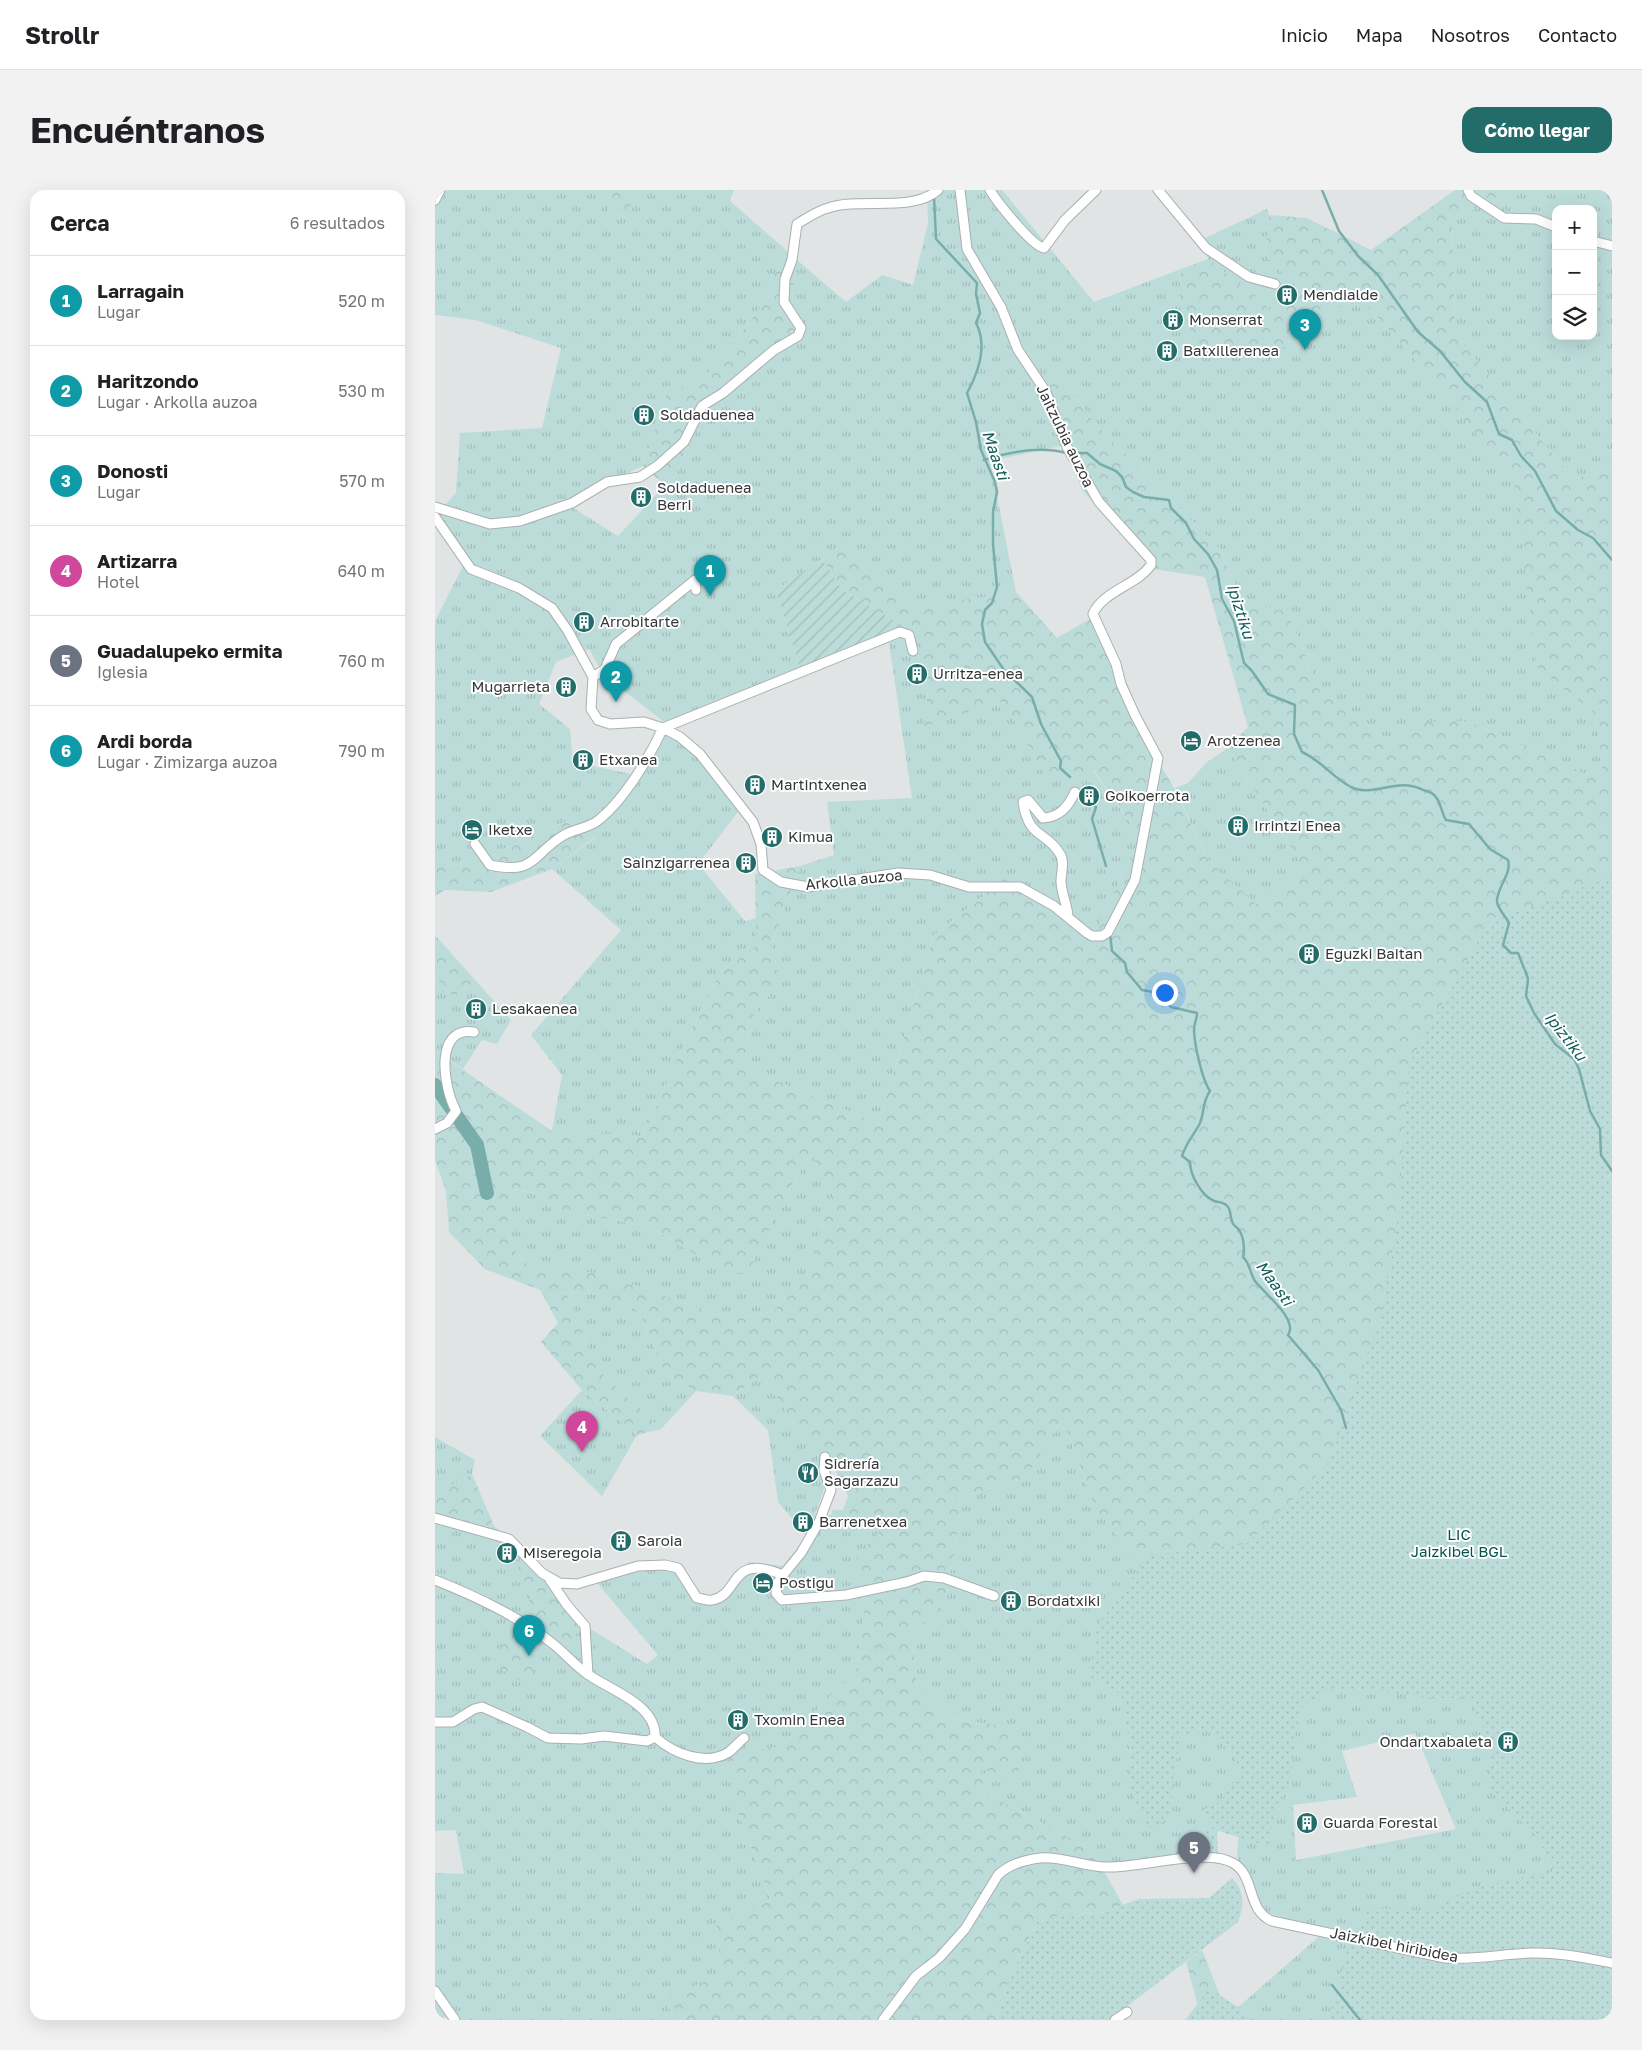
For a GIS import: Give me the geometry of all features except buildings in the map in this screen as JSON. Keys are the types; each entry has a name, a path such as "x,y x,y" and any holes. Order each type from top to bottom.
{"street":[{"path":"435,200 440,190"},
{"name":"Jaitzubia auzoa","path":"960,190 967,249 1001,307 1018,350 1046,392 1067,446 1099,502 1151,560 1151,565 1147,570 1119,589 1095,609 1093,614 1117,664 1121,684 1158,758"},
{"path":"990,190 1030,239 1039,247 1044,248 1065,220 1096,190"},
{"path":"1158,190 1206,248 1249,277 1275,284"},
{"path":"1468,190 1471,196 1504,218 1536,219 1552,225"},
{"path":"435,507 490,524 520,521 572,503 607,482 640,477 657,466 684,442 702,406 723,393 774,350 798,336 801,328 784,302 785,279 792,260 797,224 829,207 914,202 934,193"},
{"path":"1597,242 1612,246"},
{"path":"435,517 471,569 519,588 552,608 568,631 593,677 605,668 616,644 623,638 695,580 697,590"},
{"path":"475,844 490,865 511,870 532,863 563,835 595,822 611,806 651,753 663,728 900,632 909,635 913,651"},
{"name":"Arkolla auzoa","path":"593,677 591,709 598,720 610,724 644,722 663,728 680,737 701,754 753,822 761,844 763,870 781,882 808,887 898,873 930,876 969,887 1020,887 1068,916 1092,936 1102,936 1116,921 1135,880 1158,758"},
{"path":"1068,916 1067,903 1061,883 1062,857 1056,847 1033,830 1025,816 1023,802 1028,800 1043,818 1052,818 1067,807 1075,792"},
{"path":"435,1129 447,1123 456,1111 447,1093 441,1064 441,1051 444,1039 452,1032 473,1032"},
{"path":"825,1457 825,1470 831,1490 819,1522 801,1553 778,1582 776,1594 782,1600 846,1595 907,1582 924,1576 944,1578 993,1596"},
{"path":"435,1518 509,1539 526,1558 559,1583 577,1584 638,1566 665,1565 678,1568 697,1598 713,1600 724,1594 738,1576 750,1569 765,1567 783,1575"},
{"path":"548,1576 585,1626 588,1675"},
{"path":"435,1580 500,1608 552,1643 588,1675 637,1702 655,1731 655,1737 667,1748 699,1758 714,1757 728,1752 744,1738"},
{"path":"435,1722 453,1722 474,1709 482,1707 548,1738 581,1739 604,1736 647,1741 655,1737"},
{"name":"Jaizkibel hiribidea","path":"883,2020 916,1976 939,1958 965,1928 999,1875 1015,1863 1041,1858 1110,1867 1211,1857 1228,1861 1238,1867 1244,1875 1260,1914 1278,1923 1445,1958 1466,1959 1529,1953 1558,1954 1612,1963"},
{"path":"435,1991 455,2020"},
{"path":"1115,2020 1127,2012"}],"green space":[{"path":"435,190 612,190 608,211 625,217 636,190 734,190 730,201 785,249 763,305 705,377 666,395 643,466 564,502 618,536 676,474 703,414 794,329 791,313 796,259 846,302 882,275 913,285 928,223 927,190 1002,190 1094,302 1181,269 1179,299 1265,360 1357,294 1449,399 1515,483 1537,666 1595,714 1605,783 1468,721 1399,747 1320,691 1287,611 1243,604 1219,548 1098,427 1061,378 1066,445 990,461 1016,592 912,608 844,544 776,590 801,672 670,726 741,808 698,864 745,921 756,918 756,946 720,973 684,1044 643,1136 552,1131 562,1075 531,1035 621,930 552,869 595,838 567,821 498,852 481,867 435,863 435,621 465,562 436,515 456,493 460,433 542,428 561,348 476,320 435,315","holes":["589,649 603,674 669,726 641,776 573,762 570,729 539,704 556,662"]},
{"path":"612,190 636,190 626,217 608,211"},
{"path":"1455,190 1510,190 1510,196 1452,218 1455,334 1573,479 1612,469 1612,1882 1502,1645 1320,1693 1253,1715 1094,1506 1067,1430 1058,1425 1026,1478 960,1497 956,1545 945,1603 912,1633 917,1689 954,1719 1021,1729 1019,1775 981,1770 984,1792 1092,1850 1123,1905 1098,1914 1070,1913 1037,1922 1008,1983 996,2020 675,2020 664,1999 722,1974 716,1925 771,1900 739,1815 730,1755 782,1746 856,1670 864,1613 854,1561 880,1531 853,1526 843,1510 848,1496 831,1462 809,1447 762,1375 733,1396 696,1391 665,1374 639,1311 597,1294 566,1292 597,1369 661,1429 637,1435 582,1390 541,1342 558,1323 540,1290 485,1269 449,1232 446,1191 435,1160 435,1051 552,1131 643,1136 684,1044 720,973 756,946 755,874 800,866 771,946 780,982 748,1022 746,1068 879,1124 933,936 1005,878 1097,929 1140,837 1094,771 1048,781 1003,701 924,727 928,690 912,631 842,590 822,559 844,544 916,607 1016,592 1057,638 1093,617 1112,663 1124,703 1174,788 1208,860 1256,904 1305,870 1228,748 1248,727 1205,577 1154,569 1082,490 1066,445 1044,394 1049,374 1061,378 1098,427 1219,548 1243,604 1287,611 1320,691 1399,747 1415,722 1468,721 1604,782 1595,714 1537,667 1514,483 1449,399 1357,294 1265,360 1202,356 1179,299 1181,269 1208,259 1279,316 1302,293 1265,255 1269,215 1307,218 1371,250","holes":["811,1154 833,1193 804,1281 774,1311 731,1320 603,1274 528,1265 509,1244 510,1190 536,1193 567,1212 649,1226 715,1267 747,1275 787,1193"]},
{"path":"1510,190 1612,190 1612,469 1573,479 1455,334 1452,218 1509,196"},
{"path":"1267,209 1269,215 1265,255 1302,293 1279,316 1208,259 1201,240"},
{"path":"785,249 796,259 791,313 794,329 703,414 676,474 665,485 643,466 666,395 705,377 763,305"},
{"path":"822,559 842,590 912,631 889,643 801,672 776,590"},
{"path":"912,631 928,690 924,727 1003,700 1048,781 1093,771 1140,837 1097,930 1005,878 933,936 879,1124 746,1068 748,1022 779,982 771,946 800,866 834,855 827,802 912,798 889,643"},
{"path":"1228,748 1305,870 1256,905 1208,860 1175,788 1188,783 1206,763"},
{"path":"567,821 595,837 552,869 491,892 445,890 435,896 435,863 481,867 498,852"},
{"name":"LIC Jaizkibel BGL","path":"1612,876 1612,2020 1329,2020 1350,1939 1370,1908 1428,1911 1477,1887 1554,1871 1537,1837 1490,1790 1489,1739 1468,1698 1426,1698 1366,1689 1327,1691 1303,1704 1295,1736 1291,1781 1275,1808 1269,1847 1219,1831 1217,1832 1218,1853 1174,1855 1181,1843 1190,1835 1214,1827 1200,1812 1221,1801 1242,1769 1210,1728 1181,1736 1173,1777 1171,1817 1149,1829 1131,1792 1130,1745 1121,1694 1090,1677 1096,1627 1149,1555 1246,1544 1328,1464 1381,1315 1398,1219 1409,1063 1488,923"},
{"path":"435,935 476,981 454,997 435,977"},
{"path":"435,977 454,997 476,981 511,1020 497,1044 482,1040 463,1069 435,1051"},
{"path":"811,1154 833,1193 804,1281 774,1311 731,1320 603,1274 528,1265 509,1244 510,1190 536,1193 567,1212 649,1226 715,1267 787,1193"},
{"path":"566,1292 597,1294 639,1311 665,1374 696,1391 661,1429 597,1369"},
{"path":"762,1375 809,1447 831,1461 822,1466 826,1483 815,1514 822,1517 831,1515 833,1510 843,1510 853,1526 881,1531 854,1561 864,1613 856,1670 782,1746 739,1815 771,1900 716,1925 722,1974 665,1999 675,2020 448,2020 447,2017 435,2020 435,1873 464,1874 456,1830 435,1831 435,1519 494,1526 527,1553 531,1597 493,1664 520,1652 524,1643 568,1652 581,1623 647,1664 658,1655 594,1579 668,1565 700,1601 722,1591 749,1562 783,1566 807,1536 778,1502 768,1430 733,1396"},
{"path":"582,1390 637,1435 602,1496 540,1436"},
{"path":"1058,1425 1067,1430 1094,1506 1320,1693 1502,1645 1612,1882 1338,2020 1230,2020 1228,2016 1323,1933 1263,1911 1237,1856 1241,1804 1216,1827 1176,1850 1174,1855 1102,1868 1092,1850 984,1792 980,1770 1021,1729 954,1719 917,1690 912,1633 945,1603 956,1545 960,1497 1026,1478","holes":["1415,1733 1456,1829 1296,1860 1293,1805 1357,1797 1342,1751"]},
{"path":"435,1437 475,1460 472,1474 435,1495"},
{"path":"472,1474 494,1526 435,1519 435,1495"},
{"path":"527,1553 581,1623 568,1652 524,1643 520,1652 536,1664 527,1685 492,1664 531,1597 514,1574"},
{"path":"1232,1878 1239,1888 1242,1899 1238,1922 1109,2020 996,2020 1008,1983 1037,1922 1070,1913 1098,1914 1139,1899 1209,1898"},
{"path":"1202,1950 1228,2016 1202,2020 1186,1962"},
{"path":"1209,1989 1245,2011 1245,2020 1185,2020"}],"waterway":[{"path":"1322,190 1339,231 1358,256 1378,275 1418,332 1440,351 1465,382 1487,402 1499,434 1512,440 1521,456 1535,471 1556,511 1578,530 1593,538 1612,560"},
{"name":"Maasti","path":"934,196 936,239 977,283 976,294 980,313 976,323 980,332 981,350 978,368 967,393 976,422 981,450 995,482 997,492 993,512 993,544 997,587 992,603 985,610 982,624 985,642 1004,670 1032,697 1041,724 1061,761 1060,768 1070,777"},
{"name":"Ipiztiku","path":"984,460 1036,450 1066,453"},
{"name":"Ipiztiku","path":"1074,453 1087,453 1100,464 1116,471 1122,477 1126,487 1133,492 1144,497 1169,500 1171,508 1186,523 1194,539 1208,554 1217,570 1222,599 1234,621 1244,663 1268,694 1295,705 1294,734 1302,752 1344,783 1360,790 1403,785 1432,793 1439,801 1446,820 1469,824 1490,849 1508,860 1508,871 1497,897 1499,907 1509,923 1503,945 1511,953 1518,953 1524,968"},
{"name":"Maasti","path":"1090,801 1096,807 1092,819 1106,866"},
{"name":"Maasti","path":"1110,934 1112,951 1125,963 1127,972 1142,990 1159,993 1171,1007 1197,1013 1194,1029 1195,1043 1201,1070 1210,1091 1205,1100 1201,1121 1182,1156 1190,1162 1194,1178 1205,1194 1214,1201 1223,1203 1228,1207 1234,1225"},
{"name":"Ipiztiku","path":"1525,970 1528,979 1526,996 1534,1013 1555,1044 1574,1059 1579,1069 1590,1111 1600,1129 1601,1155 1612,1171"},
{"path":"435,1085 477,1145 487,1193"},
{"name":"Maasti","path":"1235,1226 1242,1236 1244,1245 1243,1257 1253,1278 1285,1314 1289,1322 1290,1329 1288,1335 1318,1370 1341,1410 1346,1428"},
{"path":"1332,1985 1360,2020"}],"place":[{"name":"Mendialde","path":"1287,295"},
{"name":"Monserrat","path":"1173,320"},
{"name":"Donosti","path":"1305,350"},
{"name":"Batxillerenea","path":"1167,351"},
{"name":"Soldaduenea","path":"644,415"},
{"name":"Soldaduenea Berri","path":"641,497"},
{"name":"Larragain","path":"710,596"},
{"name":"Arrobitarte","path":"584,622"},
{"name":"Urritza-enea","path":"917,674"},
{"name":"Mugarrieta","path":"566,687"},
{"name":"Haritzondo","path":"616,702"},
{"name":"Arotzenea","path":"1191,741"},
{"name":"Etxanea","path":"583,760"},
{"name":"Martintxenea","path":"755,785"},
{"name":"Goikoerrota","path":"1089,796"},
{"name":"Irrintzi Enea","path":"1238,826"},
{"name":"Iketxe","path":"472,830"},
{"name":"Kimua","path":"772,837"},
{"name":"Sainzigarrenea","path":"746,863"},
{"name":"Eguzki Baitan","path":"1309,954"},
{"name":"Lesakaenea","path":"476,1009"},
{"name":"Artizarra","path":"582,1452"},
{"name":"Sidrería Sagarzazu","path":"808,1473"},
{"name":"Barrenetxea","path":"803,1522"},
{"name":"Saroia","path":"621,1541"},
{"name":"Miseregoia","path":"507,1553"},
{"name":"Postigu","path":"763,1583"},
{"name":"Bordatxiki","path":"1011,1601"},
{"name":"Ardi borda","path":"529,1656"},
{"name":"Txomin Enea","path":"738,1720"},
{"name":"Ondartxabaleta","path":"1508,1742"},
{"name":"Guarda Forestal","path":"1307,1823"},
{"name":"Guadalupeko ermita","path":"1194,1873"}]}
